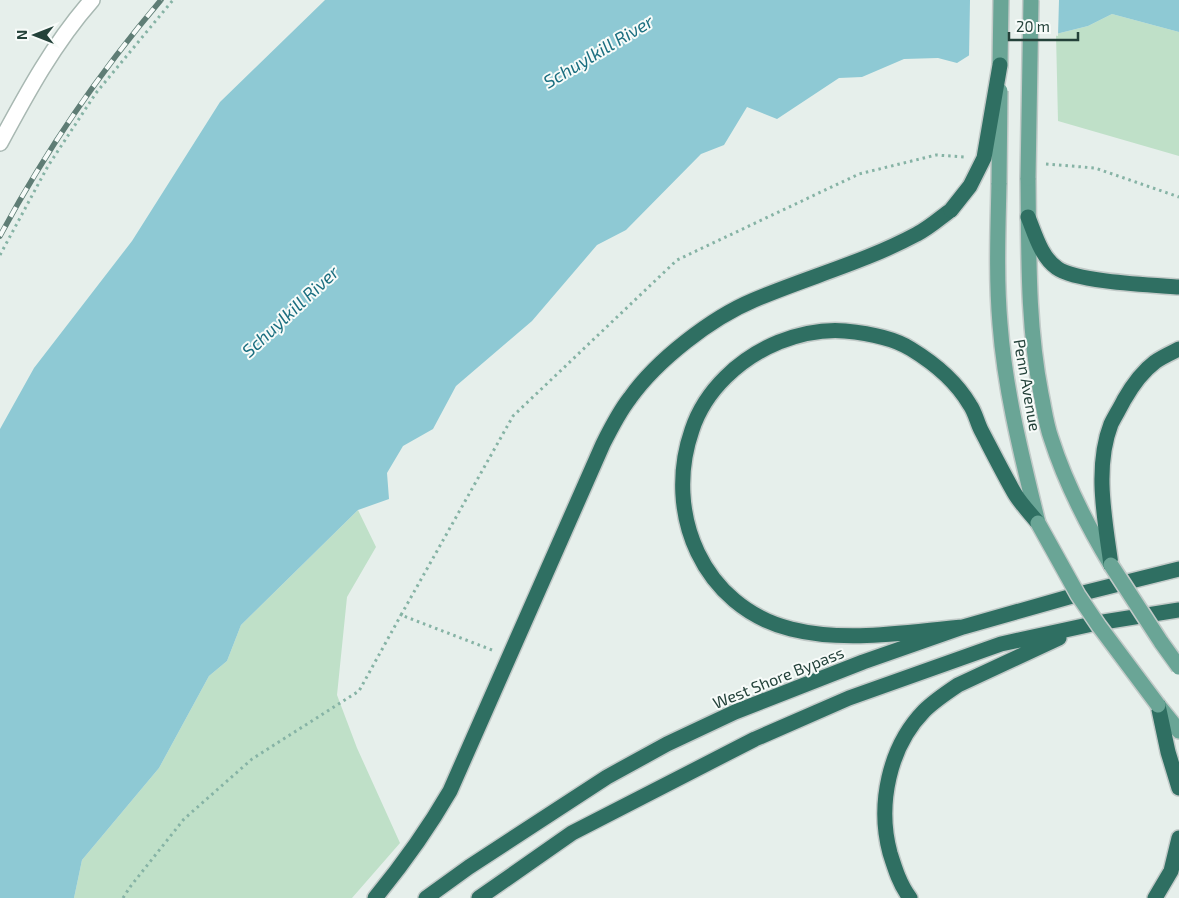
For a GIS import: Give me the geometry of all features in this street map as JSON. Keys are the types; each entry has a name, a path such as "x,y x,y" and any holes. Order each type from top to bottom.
{"highway":[{"path":"375,898 420,840 450,791 603,444 630,398 645,380 677,350 728,312 893,246 919,233 951,210 970,186 984,158 1000,65"},
{"path":"1028,218 1045,256 1057,268 1086,278 1179,287"},
{"path":"963,627 860,636 821,635 778,625 736,603 724,593 703,564 692,539 685,515 684,485 687,448 691,431 711,394 732,372 753,355 797,335 834,330 874,335 908,347 938,368 957,387 971,406 1016,496 1038,523"},
{"path":"1112,565 1104,501 1103,462 1112,424 1127,394 1145,372 1156,362 1179,349"},
{"name":"West Shore Bypass","path":"426,898 469,866 598,782 667,744 735,712 863,662 963,627 1177,569"},
{"path":"479,898 572,833 755,739 849,698 1001,644 1084,626 1179,610"},
{"path":"910,898 897,875 886,839 885,826 889,776 899,748 908,732 923,712 945,693 958,685 1084,626"},
{"path":"1158,705 1168,752 1179,788"},
{"path":"1155,898 1172,871 1179,838"}],"main road":[{"name":"Penn Avenue","path":"1001,0 998,289 1004,358 1011,400 1038,523 1078,595 1099,626 1179,730"},
{"name":"Penn Avenue","path":"1031,0 1028,283 1034,358 1050,437 1061,466 1091,531 1161,642 1179,667"}],"street":[{"path":"0,143 39,71 68,29 92,0"}],"path":[{"path":"0,255 48,166 96,93 173,0"},
{"path":"124,898 130,887 184,819 252,759 359,691 401,615"}],"green space":[{"path":"1112,14 1179,32 1179,156 1058,121 1056,34 1088,26"},
{"path":"358,510 376,547 347,597 337,695 357,748 400,843 352,898 74,898 82,860 159,768 209,676 227,661 241,625"}],"water":[{"name":"Schuylkill River","path":"325,0 1179,0 1179,32 1112,14 1088,26 1056,34 1017,25 957,63 938,58 904,59 862,77 839,78 777,119 747,107 724,145 701,154 626,230 597,245 532,321 456,386 433,429 403,446 387,473 389,499 358,510 241,625 227,661 209,676 159,768 82,860 74,898 0,898 0,429 34,368 132,241 220,102"}],"pier":[{"path":"970,0 1059,0 1058,36 1017,28 969,58"}],"railway":[{"path":"0,236 35,174 74,114 116,56 161,0"}]}
